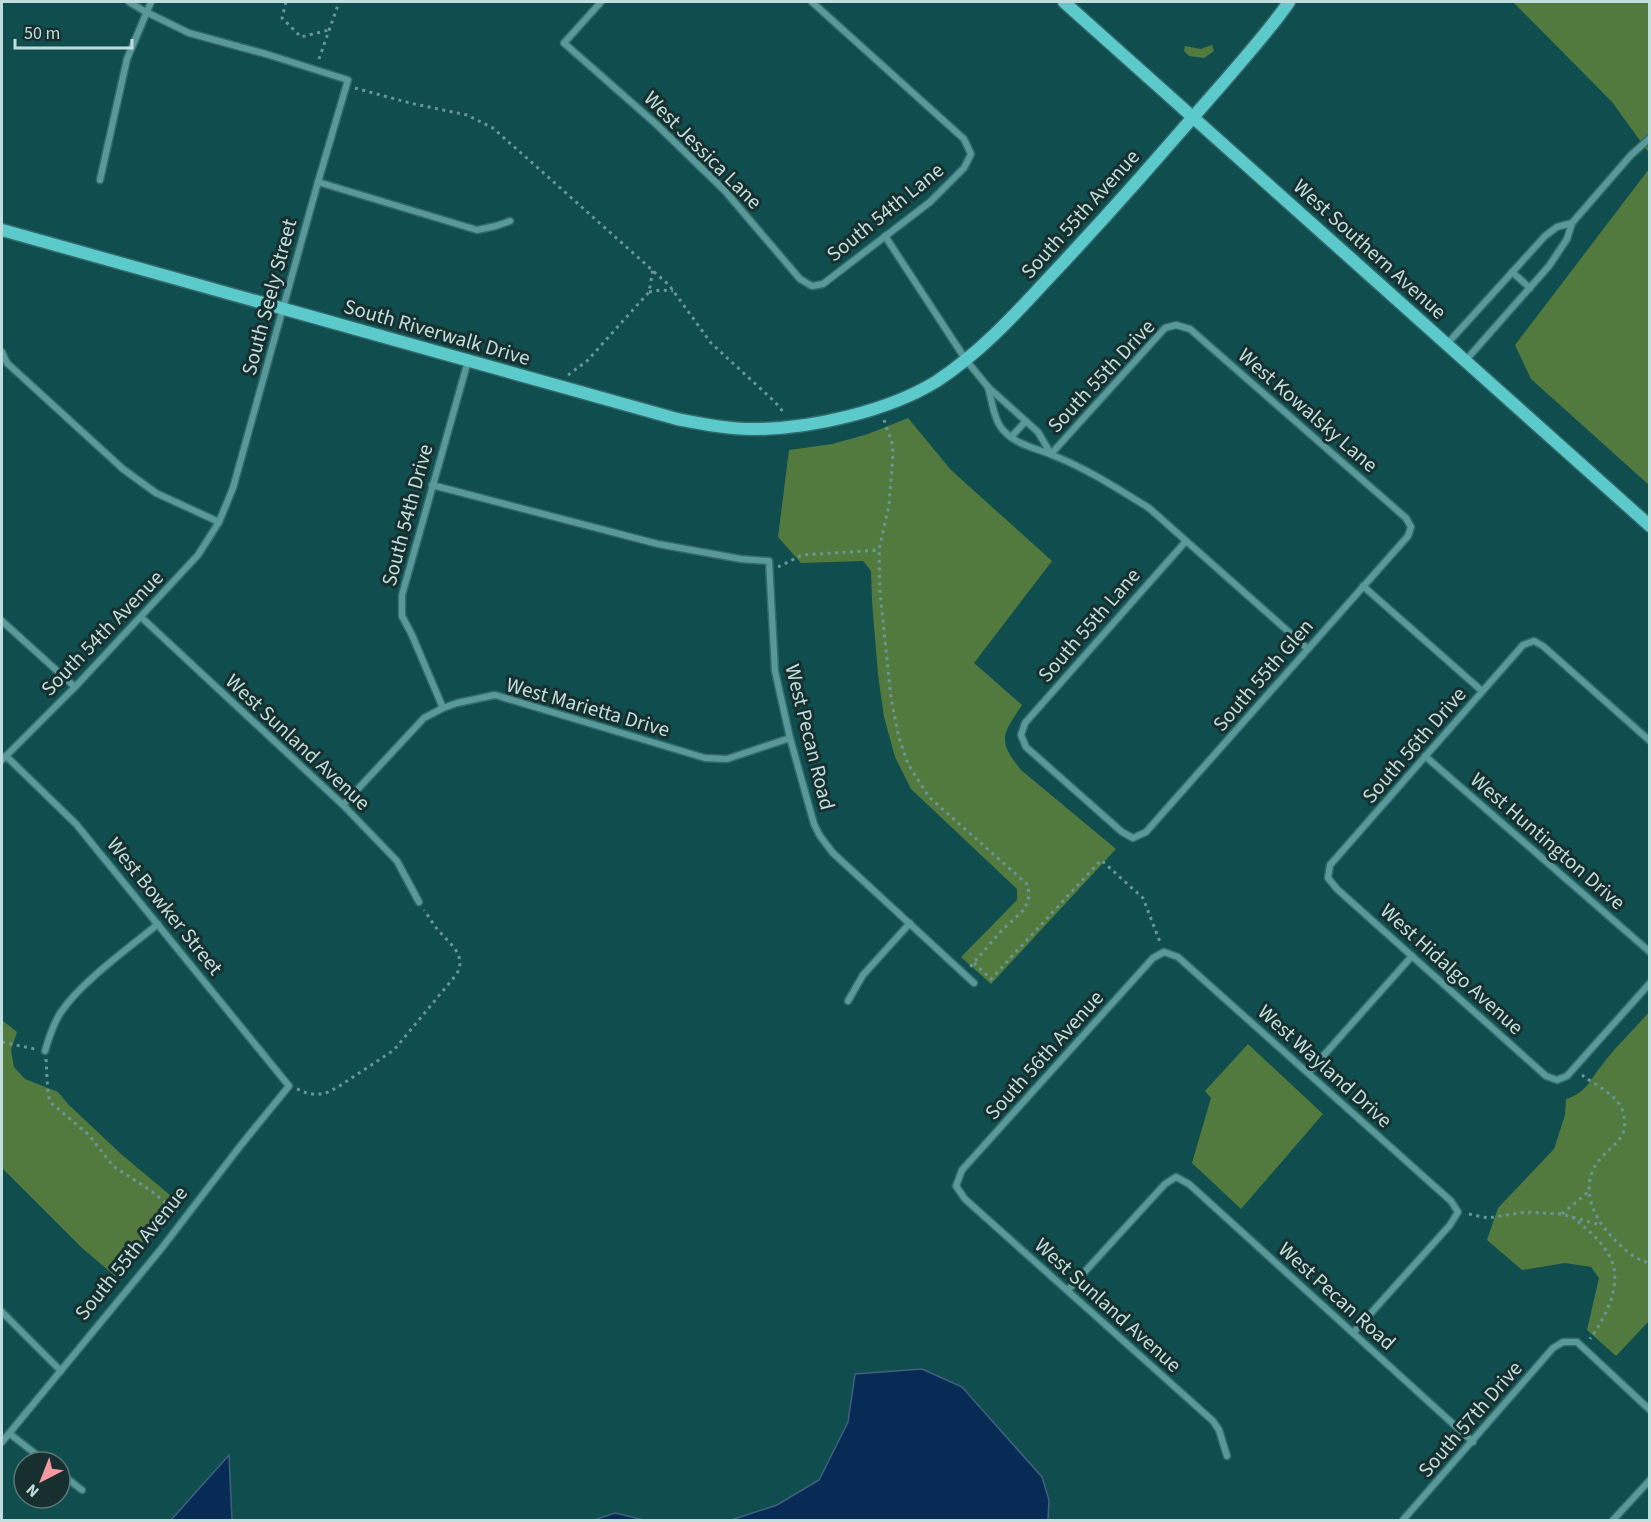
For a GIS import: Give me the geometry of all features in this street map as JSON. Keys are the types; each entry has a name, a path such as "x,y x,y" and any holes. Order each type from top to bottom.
{"street":[{"path":"129,2 189,33 315,70 347,83"},
{"path":"100,180 127,59 151,2"},
{"name":"West Jessica Lane","path":"601,2 564,43 656,124 717,182 800,279 812,286"},
{"name":"South 54th Lane","path":"812,2 964,139 970,154 964,168 930,202 823,284 812,286"},
{"name":"West Southern Avenue","path":"1064,2 1650,526"},
{"name":"South 55th Avenue","path":"867,412 904,398 936,382 966,360 1016,314 1257,46 1288,2"},
{"name":"South Seely Street","path":"219,522 233,488 347,83"},
{"path":"1466,360 1559,253 1572,223 1631,155 1650,138"},
{"path":"318,182 477,230 510,220"},
{"path":"1447,344 1545,236 1557,227 1572,223"},
{"name":"South Riverwalk Drive","path":"2,230 677,419 718,427 755,429 867,412"},
{"path":"885,236 966,360 988,387 1038,432 1051,454"},
{"path":"1512,272 1530,288"},
{"name":"South 55th Drive","path":"1051,454 1156,337 1166,328 1176,325"},
{"name":"West Kowalsky Lane","path":"1176,325 1190,329 1406,518 1411,527"},
{"path":"2,352 7,363 14,370 123,469 156,494 219,522"},
{"name":"South 54th Drive","path":"443,708 402,616 402,595 468,361"},
{"path":"988,387 1002,430 1034,449 1051,454 1119,489 1149,508 1308,649"},
{"path":"1011,437 1026,421"},
{"path":"432,485 658,544 741,559 769,561 770,572"},
{"name":"South 54th Avenue","path":"4,758 75,687 198,555 219,522"},
{"name":"South 55th Glen","path":"1133,838 1146,832 1408,536 1411,527"},
{"name":"South 55th Lane","path":"1133,838 1122,832 1026,747 1021,735 1025,723 1186,540"},
{"name":"West Pecan Road","path":"770,572 775,671 790,738 814,824 820,836 834,853 974,983"},
{"path":"1363,586 1482,691"},
{"name":"West Sunland Avenue","path":"141,617 343,805 398,861 419,902"},
{"path":"2,621 75,687"},
{"name":"South 56th Drive","path":"1328,878 1330,865 1523,645 1534,641 1543,646 1650,741"},
{"name":"West Marietta Drive","path":"343,805 424,718 443,708 495,695 705,758 727,759 790,738"},
{"name":"West Huntington Drive","path":"1425,756 1650,952"},
{"name":"West Bowker Street","path":"4,758 76,824 289,1086"},
{"name":"West Hidalgo Avenue","path":"1328,878 1337,889 1545,1076 1557,1080 1567,1076 1574,1068"},
{"path":"848,1001 863,975 910,923"},
{"path":"45,1051 51,1030 62,1011 90,982 158,924"},
{"name":"West Wayland Drive","path":"1164,952 1178,957 1451,1201 1458,1212"},
{"name":"South 56th Avenue","path":"956,1185 962,1170 1153,958 1164,952"},
{"path":"1308,1074 1412,956"},
{"path":"1574,1068 1650,983"},
{"name":"South 55th Avenue","path":"2,1442 185,1218 289,1086"},
{"name":"West Pecan Road","path":"1068,1290 1165,1184 1176,1177 1189,1184 1473,1442"},
{"name":"West Sunland Avenue","path":"956,1185 965,1199 1213,1421 1219,1430 1227,1456"},
{"path":"1353,1333 1450,1225 1458,1212"},
{"path":"2,1312 61,1371"},
{"name":"South 57th Drive","path":"1403,1521 1552,1348 1563,1342 1577,1342 1584,1348"},
{"path":"1584,1348 1650,1410"},
{"path":"10,1434 31,1450"},
{"path":"1613,1521 1650,1480"},
{"path":"72,1482 82,1490"}],"path":[{"path":"286,2 282,18 301,37 329,30"},
{"path":"315,70 338,2"},
{"path":"347,83 410,104 467,115 493,128 653,269 673,291 711,343 775,402 793,425"},
{"path":"557,386 570,372 587,361 649,292 653,269"},
{"path":"649,292 673,291"},
{"path":"879,407 892,443 893,454 889,505 879,550 880,592 891,698 899,738 908,764 929,797 1028,885 1029,896 1025,909 1002,930 964,974"},
{"path":"770,572 802,555 879,550"},
{"path":"974,963 991,979 1101,861 1143,898 1164,952"},
{"path":"289,1086 309,1094 324,1094 338,1088 355,1074 394,1050 461,968 458,954 448,939 438,931 419,902"},
{"path":"2,1042 45,1051 50,1102 89,1135 113,1166 150,1190 185,1218"},
{"path":"1574,1068 1610,1095 1623,1112 1624,1123 1619,1143 1600,1159 1594,1169 1589,1191 1593,1210 1601,1226 1631,1254 1650,1263"},
{"path":"1562,1214 1589,1191"},
{"path":"1458,1212 1488,1218 1526,1212 1562,1214 1601,1226"},
{"path":"1572,1217 1603,1246 1615,1268 1612,1296 1606,1312 1584,1348"}],"green space":[{"path":"1513,2 1649,2 1649,153 1612,102"},
{"path":"1212,45 1214,51 1204,58 1189,56 1184,51 1185,46 1201,49"},
{"path":"1649,169 1649,485 1531,379 1515,345"},
{"path":"908,418 951,470 1052,561 974,663 1022,705 1010,724 1005,738 1005,744 1013,760 1021,770 1116,849 991,984 961,957 1017,900 1017,889 911,789 895,757 884,717 878,675 871,571 863,561 801,563 778,537 789,450 832,444 868,434"},
{"path":"1649,1012 1649,1321 1616,1356 1587,1330 1599,1278 1591,1267 1565,1263 1522,1270 1487,1240 1498,1208 1554,1149 1565,1115 1566,1099 1579,1093 1587,1085 1613,1051"},
{"path":"2,1020 17,1032 11,1050 14,1067 25,1079 58,1092 121,1154 176,1200 115,1276 81,1247 2,1168"},
{"path":"1248,1044 1323,1114 1241,1209 1192,1163 1211,1098 1205,1091"}],"water":[{"path":"922,1369 962,1387 1042,1477 1049,1500 1048,1520 731,1520 777,1505 819,1480 848,1422 855,1374"},
{"path":"229,1455 232,1520 171,1520"},
{"path":"615,1513 644,1520 594,1520"}]}
